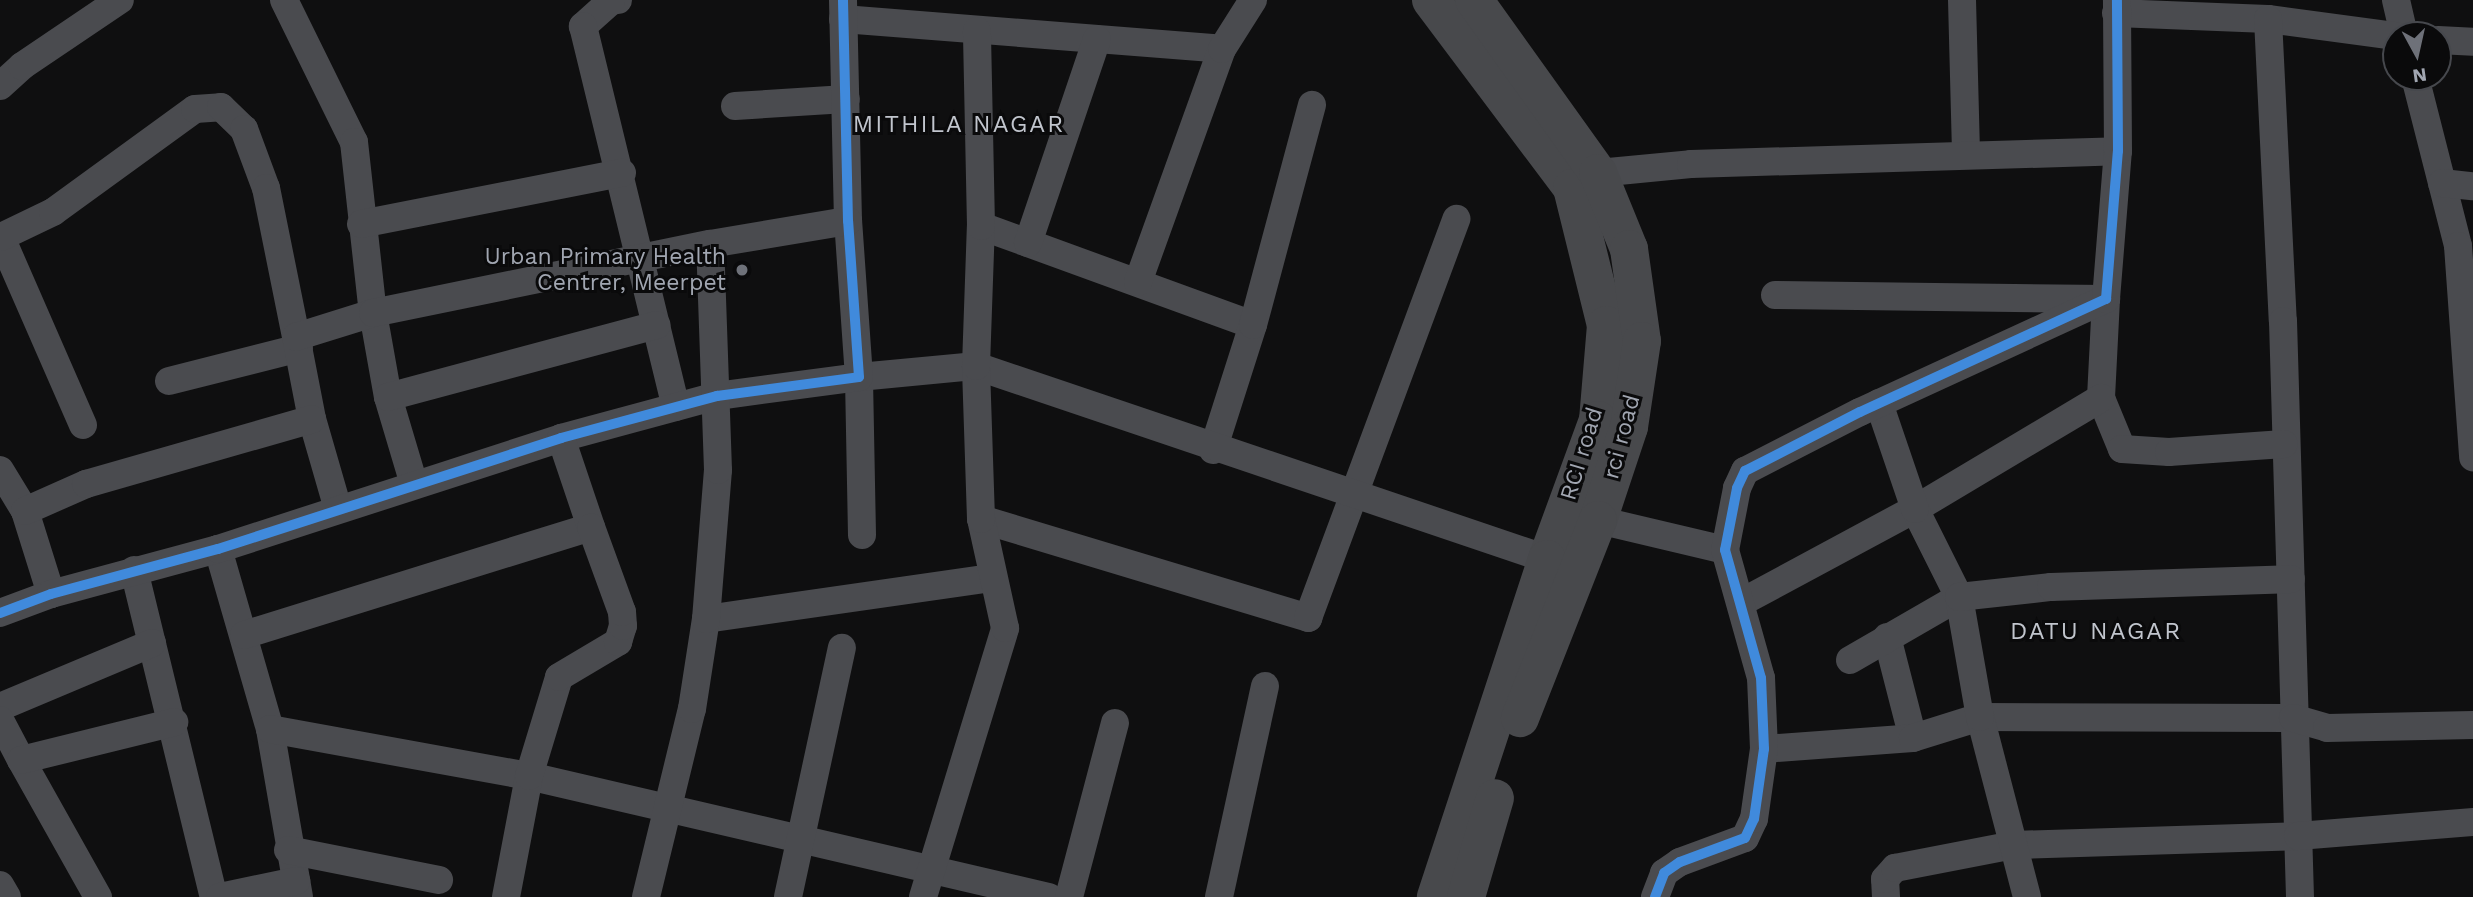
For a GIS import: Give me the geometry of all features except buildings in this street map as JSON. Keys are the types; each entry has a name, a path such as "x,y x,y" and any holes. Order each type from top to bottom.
{"main road":[{"name":"RCI road","path":"1431,0 1585,180 1606,325 1598,420 1547,559 1436,897"},
{"name":"rci road","path":"1466,897 1511,741 1598,520 1629,427 1642,341 1629,250 1474,0"}],"street":[{"path":"0,86 22,66 120,0"},
{"path":"284,0 354,142 373,313 388,397 414,484"},
{"path":"618,0 611,1 583,26 622,173 676,407"},
{"path":"1138,282 1222,49 1253,0"},
{"path":"1962,0 1966,153"},
{"path":"2396,0 2401,21"},
{"path":"2284,444 2169,452 2122,449 2101,398 2118,151 2117,6 2268,19 2382,34"},
{"path":"862,535 859,377 848,221 843,9 977,31 1222,49"},
{"path":"2268,19 2291,579 2292,718 2300,897"},
{"path":"927,884 1005,628 981,519 976,366 981,226 977,31"},
{"path":"1028,243 1097,39"},
{"path":"2452,41 2473,43"},
{"path":"2419,91 2458,246 2467,333 2473,457"},
{"path":"735,106 846,99"},
{"path":"1213,450 1253,325 1312,105"},
{"path":"83,425 1,236 53,212 195,109 221,107 241,122 266,188 312,419 338,509"},
{"path":"1585,180 1691,164 1966,153 2118,151"},
{"path":"361,224 622,173"},
{"path":"2442,183 2473,186"},
{"path":"981,519 1308,618 1456,219"},
{"path":"169,381 298,343 373,313 710,244 848,221"},
{"path":"981,226 1253,325"},
{"path":"646,897 692,709 706,619 718,470 710,244"},
{"path":"1775,295 2106,299"},
{"path":"1654,897 1664,873 1680,862 1745,838 1754,819 1764,749 1761,678 1742,602 1725,550 1737,488 1745,471 1879,403 2106,299"},
{"path":"388,397 656,325"},
{"path":"0,613 51,594 218,549 561,438 717,396 859,377 976,366 1213,450 1547,559"},
{"path":"1742,602 1915,509 2101,398"},
{"path":"1879,403 1915,509 1959,597 1980,717 2027,897"},
{"path":"25,511 86,484 312,419"},
{"path":"506,897 528,776 559,677 618,642 623,626 622,612 561,438"},
{"path":"0,470 25,511 51,594"},
{"path":"1598,520 1725,550"},
{"path":"244,635 591,527"},
{"path":"218,549 270,729 288,850 297,889 220,897"},
{"path":"134,570 174,722 214,897"},
{"path":"706,619 992,578"},
{"path":"1850,660 1959,597 2050,586 2291,579"},
{"path":"1887,637 1913,738"},
{"path":"0,707 152,643"},
{"path":"788,897 842,648"},
{"path":"1219,897 1265,686"},
{"path":"1764,749 1913,738 1980,717 2292,718 2327,728 2473,725"},
{"path":"0,720 98,897"},
{"path":"21,760 174,722"},
{"path":"1069,897 1115,723"},
{"path":"270,729 528,776 667,807 801,839 927,884 1049,897"},
{"path":"1886,897 1885,879 1895,868 2014,845 2298,835 2473,822"},
{"path":"288,850 439,880"},
{"path":"0,885 7,897"}],"cycle path":[{"path":"0,613 51,594 218,549 561,438 717,396 859,377 848,221 843,0"},
{"path":"1655,897 1664,873 1680,862 1745,838 1754,819 1764,749 1761,678 1725,550 1737,488 1745,471 1860,412 2106,299 2118,151 2117,0"}],"place":[{"name":"Urban Primary Health Centrer, Meerpet","path":"742,270"}],"district":[{"name":"MITHILA NAGAR","path":"959,125"},
{"name":"DATU NAGAR","path":"2096,632"}]}
